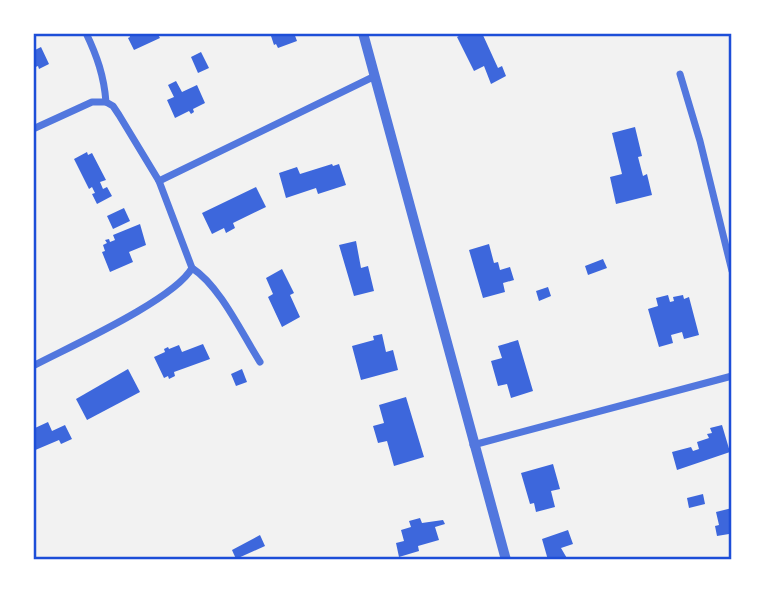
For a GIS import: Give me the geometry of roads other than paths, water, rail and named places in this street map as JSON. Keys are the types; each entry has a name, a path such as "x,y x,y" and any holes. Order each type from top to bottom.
{"street":[{"path":"86,33 98,59 106,102"},
{"path":"363,33 506,560"},
{"path":"680,74 700,141 732,271"},
{"path":"159,181 375,76"},
{"path":"33,129 92,102 106,102 113,106 159,181 192,268 212,287 260,362"},
{"path":"33,366 150,304 188,275 192,268"},
{"path":"473,444 732,376"}]}
